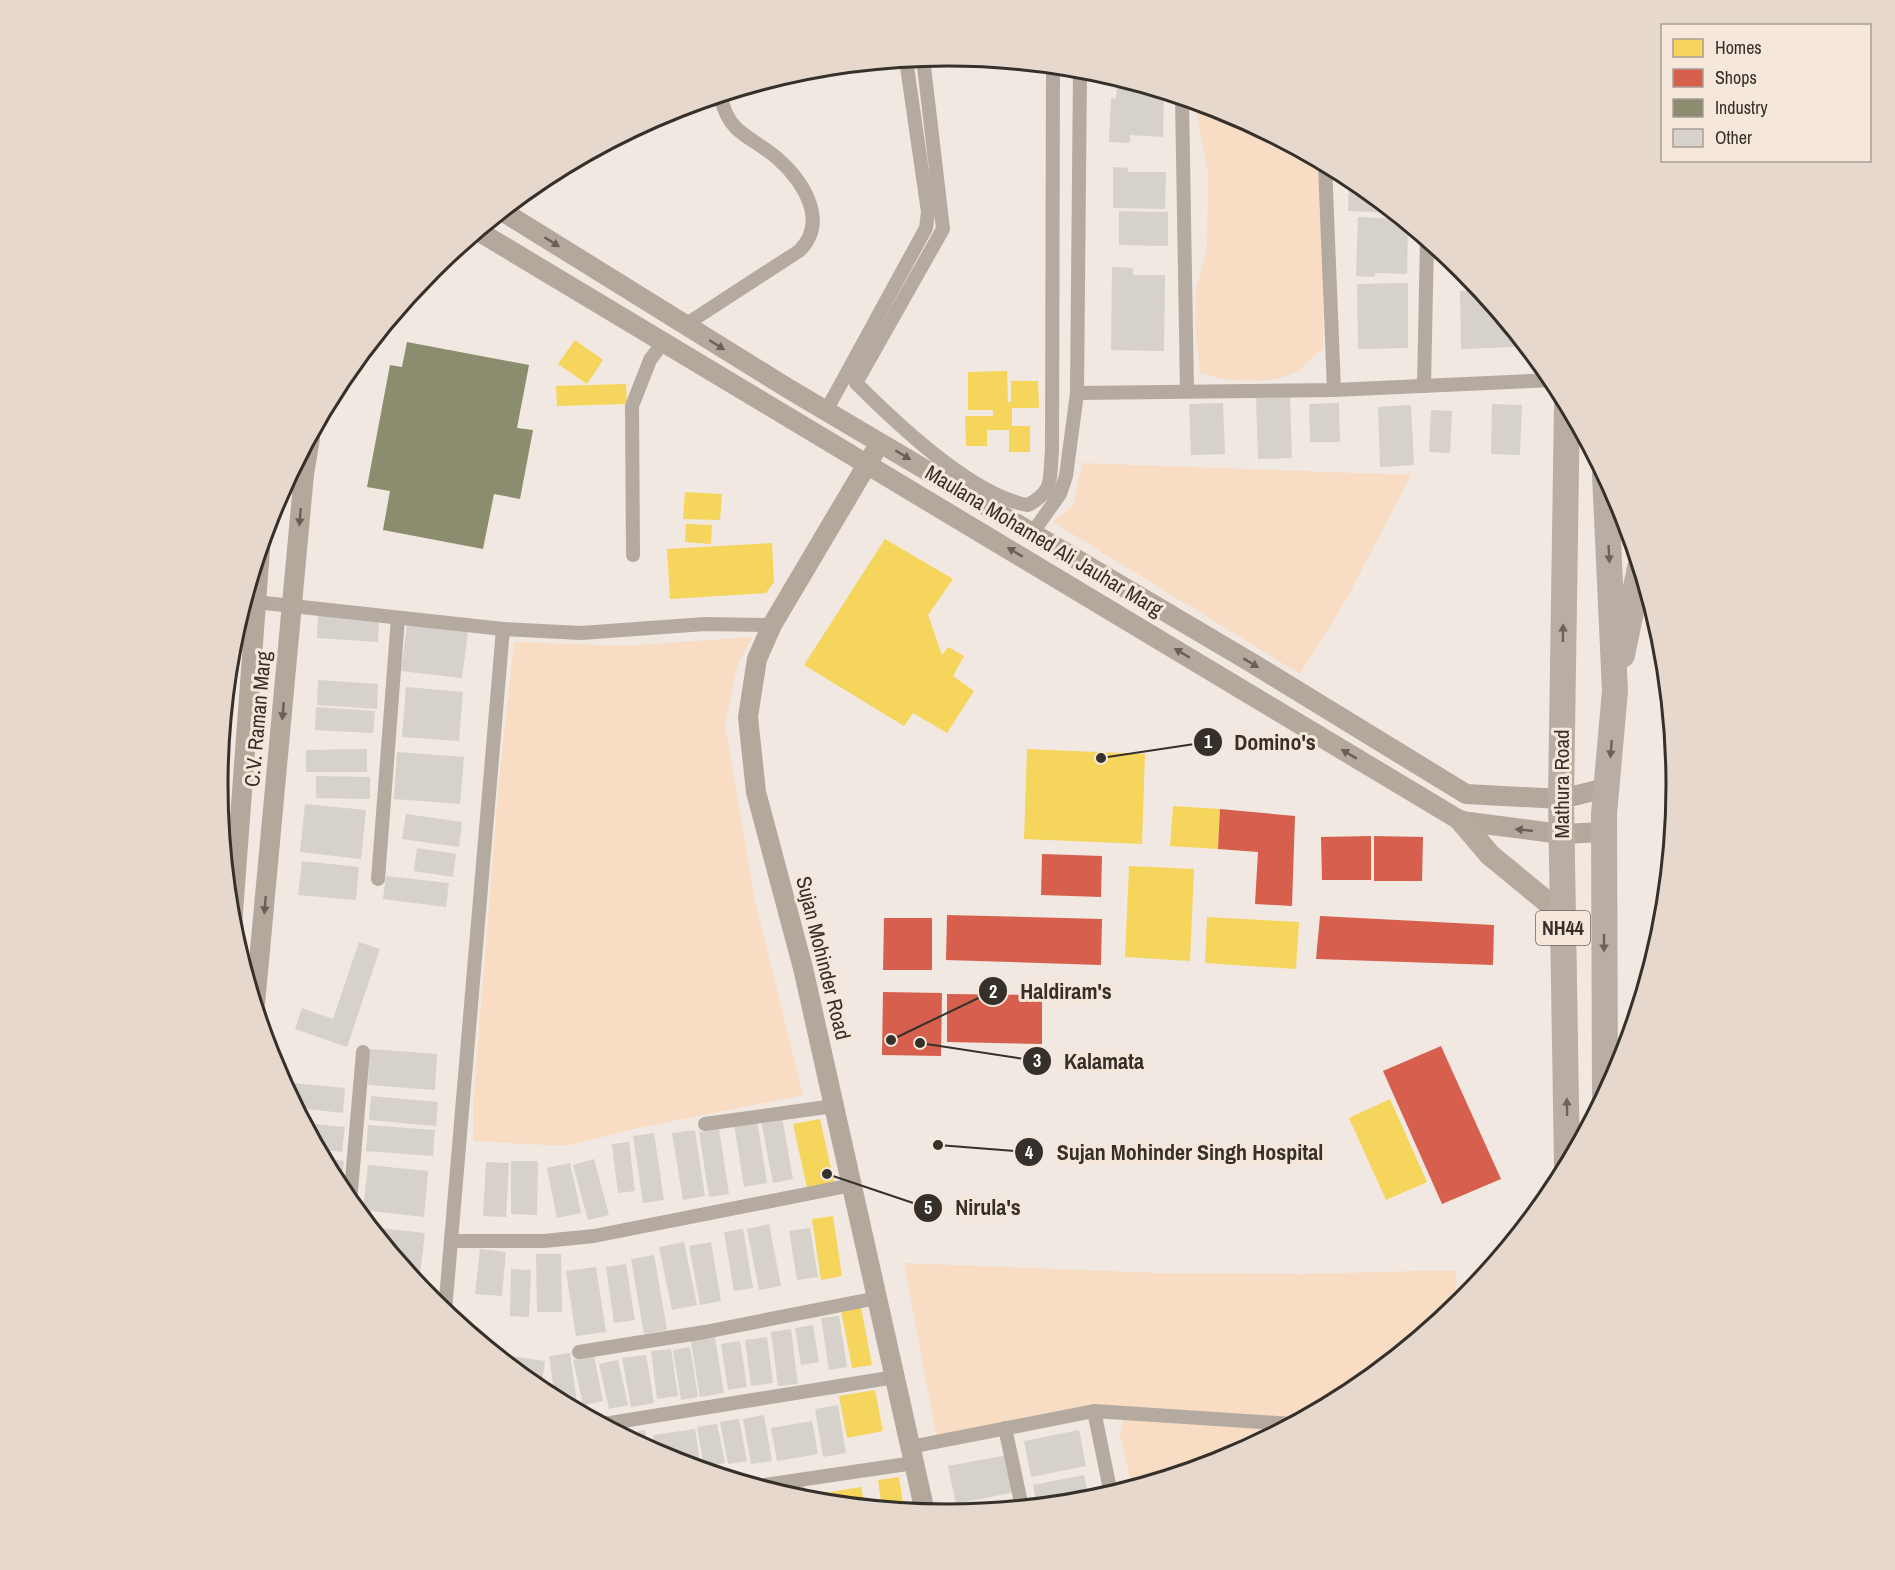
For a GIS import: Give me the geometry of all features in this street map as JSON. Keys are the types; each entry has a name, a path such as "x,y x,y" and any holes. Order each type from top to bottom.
{"highway":[{"name":"Mathura Road","path":"1567,421 1561,834 1567,1150"},
{"name":"Mathura Road","path":"1605,1075 1604,832 1615,690 1606,497"},
{"path":"1615,690 1637,583"}],"main road":[{"name":"Maulana Mohamed Ali Jauhar Marg","path":"509,216 826,411 881,441 1466,794 1561,799 1606,788"},
{"name":"Maulana Mohamed Ali Jauhar Marg","path":"485,235 1461,820 1561,834 1604,832"},
{"name":"Sujan Mohinder Road","path":"881,441 772,624 758,659 748,717 756,792 803,968 923,1503"},
{"name":"C.V. Raman Marg","path":"257,984 308,458"},
{"name":"C.V. Raman Marg","path":"235,881 257,585"},
{"path":"1461,820 1490,855 1563,915"}],"street":[{"path":"924,67 943,229 856,383 904,431 993,495 1028,505 1044,496 1048,489 1052,451 1053,74"},
{"path":"826,411 926,228 928,212 907,68"},
{"path":"1033,532 1060,494 1066,477 1077,393 1080,79"},
{"path":"685,325 799,251 809,241 812,229 813,216 801,184 778,158 735,127 723,110 721,102"},
{"path":"1182,105 1187,391"},
{"path":"1325,173 1334,390"},
{"path":"1424,386 1427,249"},
{"path":"633,555 632,406 650,360 664,341"},
{"path":"1077,393 1334,390 1541,381"},
{"path":"256,602 503,629 581,633 705,624 772,624"},
{"path":"378,879 398,618"},
{"path":"446,1300 503,629"},
{"path":"351,1186 363,1052"},
{"path":"705,1124 834,1106"},
{"path":"451,1241 544,1241 594,1236 852,1185"},
{"path":"579,1352 705,1332 877,1298"},
{"path":"616,1423 895,1377"},
{"path":"774,1483 912,1455 1005,1428 1094,1411 1279,1423"},
{"path":"1094,1411 1109,1485"},
{"path":"1005,1428 1020,1500"}],"shaded area":[{"path":"1197,111 1266,140 1323,172 1323,348 1298,371 1283,377 1247,381 1200,373 1195,323 1196,290 1207,248 1208,173"},
{"path":"1082,463 1411,475 1346,600 1300,674 1053,522 1074,504"},
{"path":"752,637 737,667 725,725 755,901 803,1095 643,1127 566,1146 473,1141 473,1104 499,781 514,642 623,646"},
{"path":"904,1263 1160,1273 1304,1274 1456,1270 1456,1293 1422,1326 1347,1383 1266,1430 1179,1466 1130,1481 1120,1434 1124,1416 1089,1415 938,1445"}],"building: Homes":[{"path":"575,340 603,360 587,384 558,364"},
{"path":"1007,371 1008,402 1011,402 1011,381 1038,381 1039,408 1012,408 1012,426 1030,426 1030,452 1009,452 1009,430 987,430 987,446 966,446 965,416 993,416 993,410 968,410 968,372"},
{"path":"626,384 627,404 557,406 556,386"},
{"path":"685,492 722,494 720,520 683,519"},
{"path":"686,524 712,525 711,544 685,542"},
{"path":"885,539 953,579 928,615 942,655 948,647 964,656 953,676 974,691 947,733 913,713 904,726 804,665"},
{"path":"772,543 774,582 766,593 670,599 667,549"},
{"path":"1027,749 1145,754 1142,844 1024,839"},
{"path":"1173,806 1220,809 1218,849 1170,846"},
{"path":"1129,866 1194,869 1190,961 1125,957"},
{"path":"1207,917 1299,922 1296,969 1205,963"},
{"path":"1390,1099 1427,1182 1386,1200 1349,1118"},
{"path":"820,1119 834,1182 807,1188 793,1124"},
{"path":"833,1216 842,1276 821,1280 812,1219"},
{"path":"861,1307 872,1365 852,1368 841,1310"},
{"path":"875,1390 883,1431 847,1438 839,1396"},
{"path":"899,1477 903,1502 881,1500 878,1480"},
{"path":"861,1487 863,1499 854,1498 824,1493"}],"building: Shops":[{"path":"1220,809 1295,816 1292,906 1255,904 1258,852 1218,849"},
{"path":"1371,836 1371,880 1322,880 1321,837"},
{"path":"1374,836 1423,837 1422,881 1374,881"},
{"path":"1042,854 1102,856 1101,897 1041,895"},
{"path":"947,915 1102,919 1101,965 946,960"},
{"path":"1320,916 1494,925 1493,965 1316,959"},
{"path":"884,918 932,918 932,970 883,970"},
{"path":"883,992 942,993 941,1056 882,1055"},
{"path":"947,994 1042,995 1042,1044 947,1042"},
{"path":"1441,1046 1501,1179 1442,1204 1383,1071"}],"building: Industry":[{"path":"407,342 529,365 517,428 533,430 520,499 494,494 483,549 383,530 390,491 367,487 390,365 402,367"}],"building: Other":[{"path":"1117,86 1164,99 1163,137 1130,135 1130,143 1109,142 1111,98 1116,99"},
{"path":"1113,167 1128,168 1128,172 1166,172 1165,209 1113,208"},
{"path":"1349,188 1382,212 1348,211"},
{"path":"1119,211 1168,212 1168,246 1119,245"},
{"path":"1358,217 1389,218 1408,233 1407,274 1375,273 1375,277 1356,276"},
{"path":"1112,267 1133,268 1133,275 1165,275 1164,351 1111,350"},
{"path":"1408,283 1408,348 1358,349 1357,284"},
{"path":"1460,291 1469,291 1515,343 1515,347 1461,349"},
{"path":"1290,397 1292,458 1258,459 1256,398"},
{"path":"1223,403 1225,454 1191,455 1189,404"},
{"path":"1339,403 1340,442 1310,442 1309,404"},
{"path":"1492,404 1522,405 1520,455 1491,454"},
{"path":"1411,405 1414,465 1380,467 1378,407"},
{"path":"1431,410 1452,411 1450,453 1429,452"},
{"path":"318,612 379,616 378,642 317,638"},
{"path":"407,624 468,632 462,678 401,671"},
{"path":"318,680 378,684 377,709 317,705"},
{"path":"406,687 463,692 459,741 402,737"},
{"path":"316,707 375,711 373,733 315,730"},
{"path":"367,749 367,772 306,772 306,750"},
{"path":"397,752 464,757 460,804 394,799"},
{"path":"316,776 370,777 370,799 316,798"},
{"path":"305,804 366,810 361,859 300,852"},
{"path":"406,814 462,822 459,847 402,839"},
{"path":"417,848 456,854 453,877 414,871"},
{"path":"302,861 359,867 356,900 298,895"},
{"path":"386,876 449,883 446,907 383,899"},
{"path":"359,942 380,949 347,1047 295,1029 302,1008 333,1019"},
{"path":"370,1049 437,1054 435,1090 368,1085"},
{"path":"294,1083 345,1088 343,1113 306,1109"},
{"path":"371,1096 438,1102 436,1126 369,1120"},
{"path":"782,1117 793,1179 773,1183 761,1121"},
{"path":"757,1120 767,1183 744,1187 734,1124"},
{"path":"314,1124 345,1127 342,1152 329,1150"},
{"path":"368,1125 435,1130 433,1156 366,1151"},
{"path":"719,1129 729,1194 709,1197 699,1132"},
{"path":"695,1130 705,1196 683,1200 672,1133"},
{"path":"654,1133 664,1200 643,1203 633,1136"},
{"path":"629,1142 635,1191 618,1193 612,1144"},
{"path":"594,1159 609,1215 588,1220 573,1165"},
{"path":"335,1160 344,1161 343,1172"},
{"path":"511,1161 538,1161 537,1215 511,1214"},
{"path":"486,1162 509,1163 506,1217 483,1216"},
{"path":"570,1163 581,1213 557,1218 547,1168"},
{"path":"368,1165 428,1171 424,1217 368,1211 364,1204"},
{"path":"769,1224 781,1286 759,1290 747,1229"},
{"path":"381,1228 425,1233 420,1273"},
{"path":"810,1228 818,1277 797,1280 789,1231"},
{"path":"743,1229 753,1288 734,1291 724,1232"},
{"path":"684,1242 697,1305 672,1310 659,1247"},
{"path":"711,1242 721,1301 700,1305 689,1246"},
{"path":"480,1249 506,1252 502,1296 475,1294"},
{"path":"536,1254 561,1254 562,1312 537,1312"},
{"path":"654,1255 667,1330 644,1334 631,1259"},
{"path":"626,1264 635,1320 614,1323 606,1267"},
{"path":"596,1267 606,1332 576,1336 566,1271"},
{"path":"511,1269 531,1270 529,1317 510,1316"},
{"path":"839,1316 847,1367 829,1370 821,1318"},
{"path":"813,1325 819,1362 801,1365 795,1328"},
{"path":"791,1329 798,1384 778,1386 771,1332"},
{"path":"715,1337 724,1393 700,1397 691,1341"},
{"path":"767,1337 773,1383 751,1386 745,1340"},
{"path":"740,1341 747,1387 728,1390 721,1344"},
{"path":"690,1347 698,1397 681,1400 673,1350"},
{"path":"671,1349 678,1396 657,1399 651,1351"},
{"path":"570,1353 577,1401 553,1386 549,1356"},
{"path":"646,1355 654,1403 631,1407 622,1358"},
{"path":"512,1356 545,1361 543,1379"},
{"path":"594,1356 603,1401 583,1405 573,1360"},
{"path":"618,1360 628,1405 609,1409 599,1364"},
{"path":"838,1405 846,1453 823,1457 815,1409"},
{"path":"764,1415 772,1461 751,1464 743,1419"},
{"path":"739,1419 747,1461 728,1464 720,1422"},
{"path":"812,1421 818,1454 777,1461 771,1428"},
{"path":"717,1424 725,1463 714,1465 703,1461 697,1427"},
{"path":"695,1429 700,1460 654,1441 653,1435"},
{"path":"645,1430 647,1438 634,1432"},
{"path":"1079,1430 1086,1466 1031,1477 1024,1441"},
{"path":"1008,1455 1015,1492 956,1504 948,1466"},
{"path":"1084,1475 1087,1490 1036,1498 1033,1485"},
{"path":"804,1482 805,1490 786,1485"}],"place":[{"name":"Domino's","path":"1101,758"},
{"name":"Haldiram's","path":"891,1040"},
{"name":"Kalamata","path":"920,1043"},
{"name":"Sujan Mohinder Singh Hospital","path":"938,1145"},
{"name":"Nirula's","path":"827,1174"}]}
